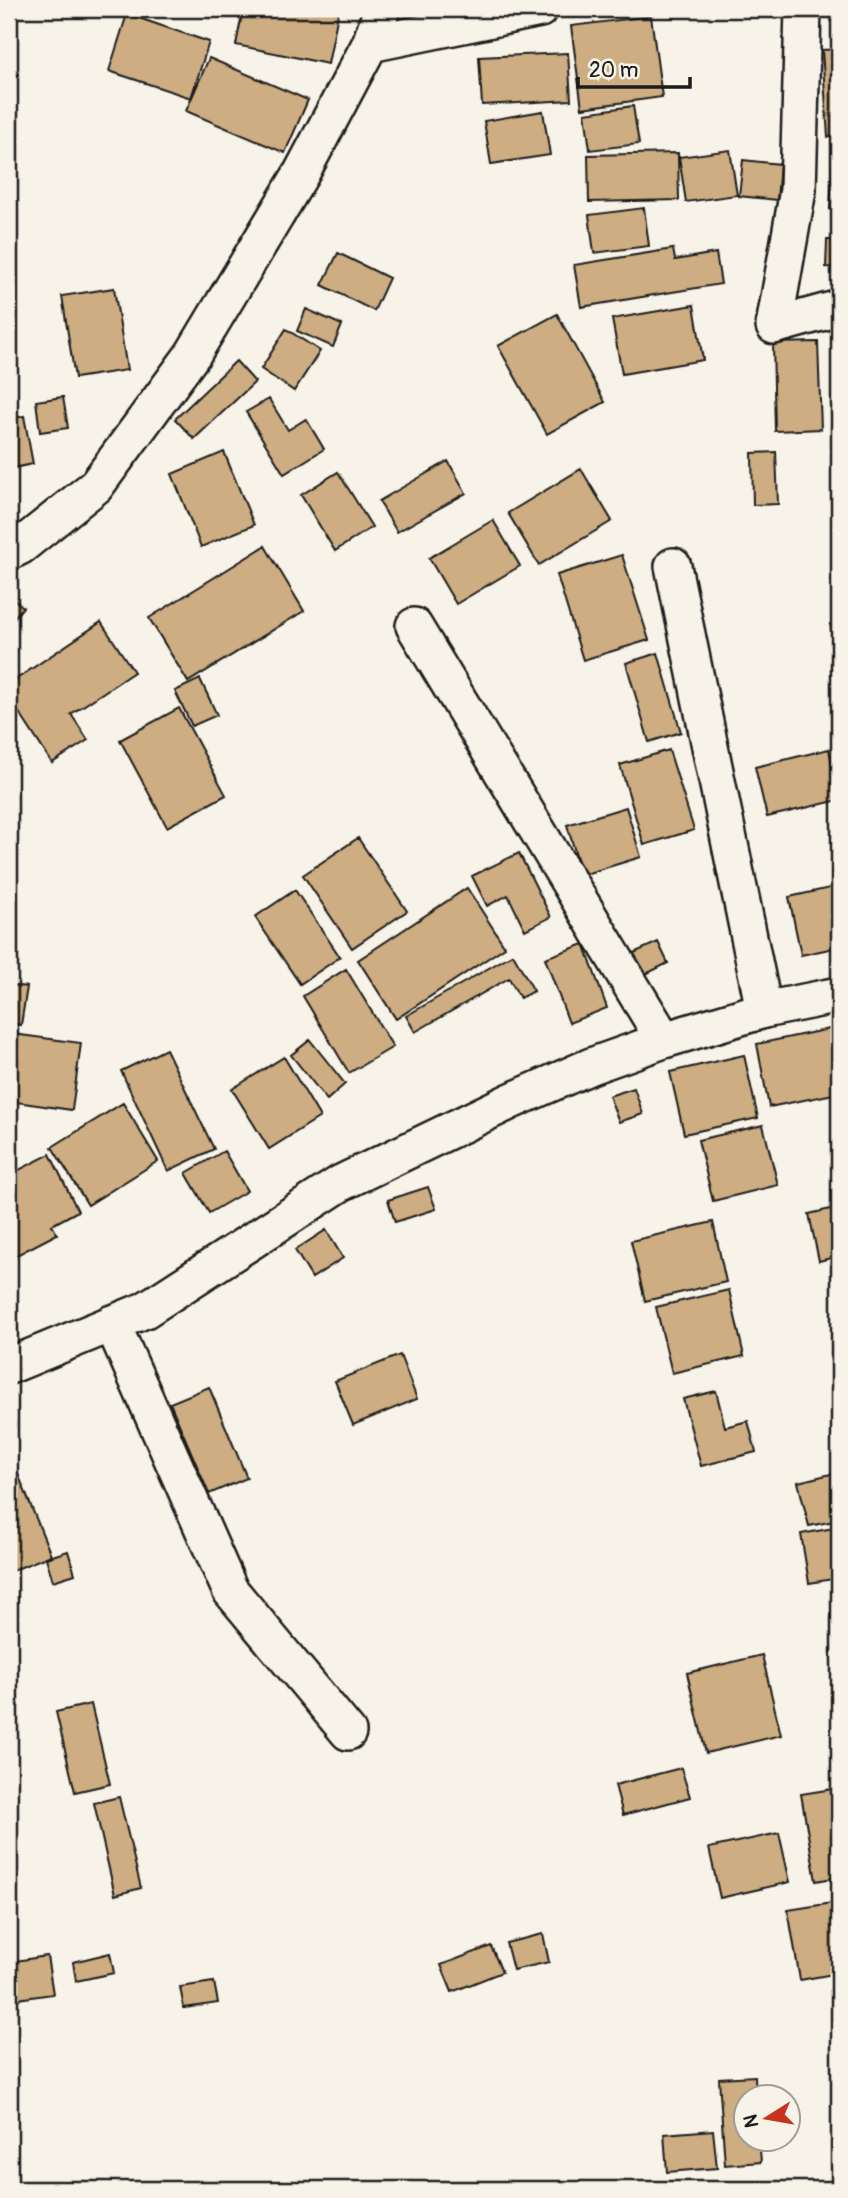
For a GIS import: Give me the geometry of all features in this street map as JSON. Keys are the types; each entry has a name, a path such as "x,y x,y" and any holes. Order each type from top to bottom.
{"street":[{"path":"9,552 21,546 96,486 194,354 301,174 370,44 382,9"},
{"path":"370,44 450,17 540,9"},
{"path":"803,9 797,190 774,326 839,308"},
{"path":"673,566 764,1010"},
{"path":"414,626 664,1040"},
{"path":"9,1366 145,1310 341,1183 523,1096 592,1066 664,1040 764,1010 839,995"},
{"path":"111,1323 230,1590 348,1732"}],"building":[{"path":"243,9 339,9 328,64 236,45"},
{"path":"127,14 209,42 191,98 109,71"},
{"path":"651,16 662,97 582,108 571,26"},
{"path":"839,49 839,136 828,137 822,50"},
{"path":"568,53 571,100 482,105 479,57"},
{"path":"209,58 308,100 285,153 186,111"},
{"path":"633,106 639,144 590,150 585,113"},
{"path":"543,111 550,155 491,164 484,121"},
{"path":"834,145 839,146 839,210 830,209"},
{"path":"730,150 737,195 686,202 679,157"},
{"path":"678,153 679,200 589,202 588,155"},
{"path":"743,160 780,164 777,200 739,196"},
{"path":"644,208 649,246 594,253 589,215"},
{"path":"827,240 839,240 839,268 826,267"},
{"path":"673,249 675,260 716,253 721,284 581,307 574,265"},
{"path":"338,253 389,278 374,311 322,285"},
{"path":"114,288 127,370 75,378 62,296"},
{"path":"694,305 703,360 622,374 612,319"},
{"path":"306,309 342,325 333,347 297,331"},
{"path":"557,314 605,402 547,434 498,346"},
{"path":"286,329 320,351 294,391 261,369"},
{"path":"818,342 821,429 775,431 773,343"},
{"path":"236,361 255,382 194,439 175,419"},
{"path":"63,397 68,428 40,432 36,401"},
{"path":"269,399 288,430 306,419 324,449 284,474 246,412"},
{"path":"24,416 33,464 9,469 9,419"},
{"path":"224,452 254,525 201,547 172,474"},
{"path":"776,452 778,504 753,505 752,453"},
{"path":"448,461 466,493 397,532 379,501"},
{"path":"581,469 612,521 539,565 508,513"},
{"path":"338,472 372,527 335,551 301,495"},
{"path":"493,520 520,566 456,604 429,558"},
{"path":"265,546 304,611 188,682 149,618"},
{"path":"622,555 649,640 583,660 557,575"},
{"path":"9,595 23,607 9,624"},
{"path":"101,622 134,672 71,714 88,740 52,763 9,697 9,684"},
{"path":"839,622 839,649 836,650 830,624"},
{"path":"658,653 681,732 649,742 626,663"},
{"path":"200,679 217,715 192,726 175,691"},
{"path":"179,708 226,795 167,827 120,740"},
{"path":"829,749 839,800 767,817 755,767"},
{"path":"669,750 694,830 644,845 620,765"},
{"path":"626,807 641,857 582,875 567,825"},
{"path":"358,838 407,911 352,948 303,875"},
{"path":"519,853 551,917 525,930 508,895 487,906 472,876"},
{"path":"839,886 839,947 801,955 789,897"},
{"path":"467,888 505,947 396,1019 358,960"},
{"path":"295,890 340,957 300,984 255,917"},
{"path":"658,942 668,963 638,978 627,956"},
{"path":"584,944 607,1008 569,1023 545,958"},
{"path":"513,954 534,991 520,998 509,978 415,1032 406,1016"},
{"path":"346,969 393,1047 349,1073 303,996"},
{"path":"9,985 27,987 21,1025 9,1023"},
{"path":"839,1027 839,1093 769,1107 757,1044"},
{"path":"13,1034 81,1043 72,1110 9,1101"},
{"path":"310,1040 345,1084 327,1100 291,1055"},
{"path":"166,1049 214,1149 168,1171 121,1071"},
{"path":"744,1055 758,1118 684,1134 670,1072"},
{"path":"284,1057 320,1117 269,1149 232,1089"},
{"path":"634,1088 643,1114 619,1122 609,1096"},
{"path":"123,1103 158,1161 88,1205 52,1147"},
{"path":"763,1125 778,1185 713,1201 698,1140"},
{"path":"224,1151 247,1191 209,1213 186,1173"},
{"path":"50,1154 78,1211 52,1225 57,1234 13,1257 9,1249 9,1175"},
{"path":"428,1187 436,1209 395,1222 388,1200"},
{"path":"839,1207 839,1256 819,1261 809,1214"},
{"path":"713,1222 726,1282 645,1301 631,1241"},
{"path":"326,1230 343,1258 312,1278 295,1250"},
{"path":"729,1290 744,1356 672,1373 656,1307"},
{"path":"400,1355 417,1399 353,1425 335,1381"},
{"path":"209,1387 247,1478 209,1494 170,1403"},
{"path":"716,1391 725,1427 748,1421 756,1452 701,1466 683,1399"},
{"path":"9,1452 51,1555 9,1572"},
{"path":"839,1472 839,1520 809,1526 798,1482"},
{"path":"839,1527 839,1578 809,1583 801,1534"},
{"path":"68,1551 75,1574 53,1581 46,1558"},
{"path":"762,1655 781,1735 706,1753 687,1673"},
{"path":"91,1704 110,1784 75,1792 56,1712"},
{"path":"681,1768 690,1797 623,1815 615,1785"},
{"path":"839,1788 839,1877 816,1881 801,1794"},
{"path":"119,1797 141,1888 115,1895 94,1803"},
{"path":"779,1833 790,1882 720,1898 709,1848"},
{"path":"839,1902 839,1973 800,1980 788,1910"},
{"path":"543,1934 549,1962 513,1970 506,1943"},
{"path":"491,1946 502,1972 452,1992 441,1965"},
{"path":"110,1953 114,1973 76,1981 73,1962"},
{"path":"47,1956 53,1994 10,2000 9,1962"},
{"path":"214,1982 218,2003 184,2008 180,1987"},
{"path":"755,2076 755,2082 732,2082 732,2152 760,2152 761,2162 725,2165 719,2078"},
{"path":"713,2130 717,2168 667,2172 664,2134"}]}
